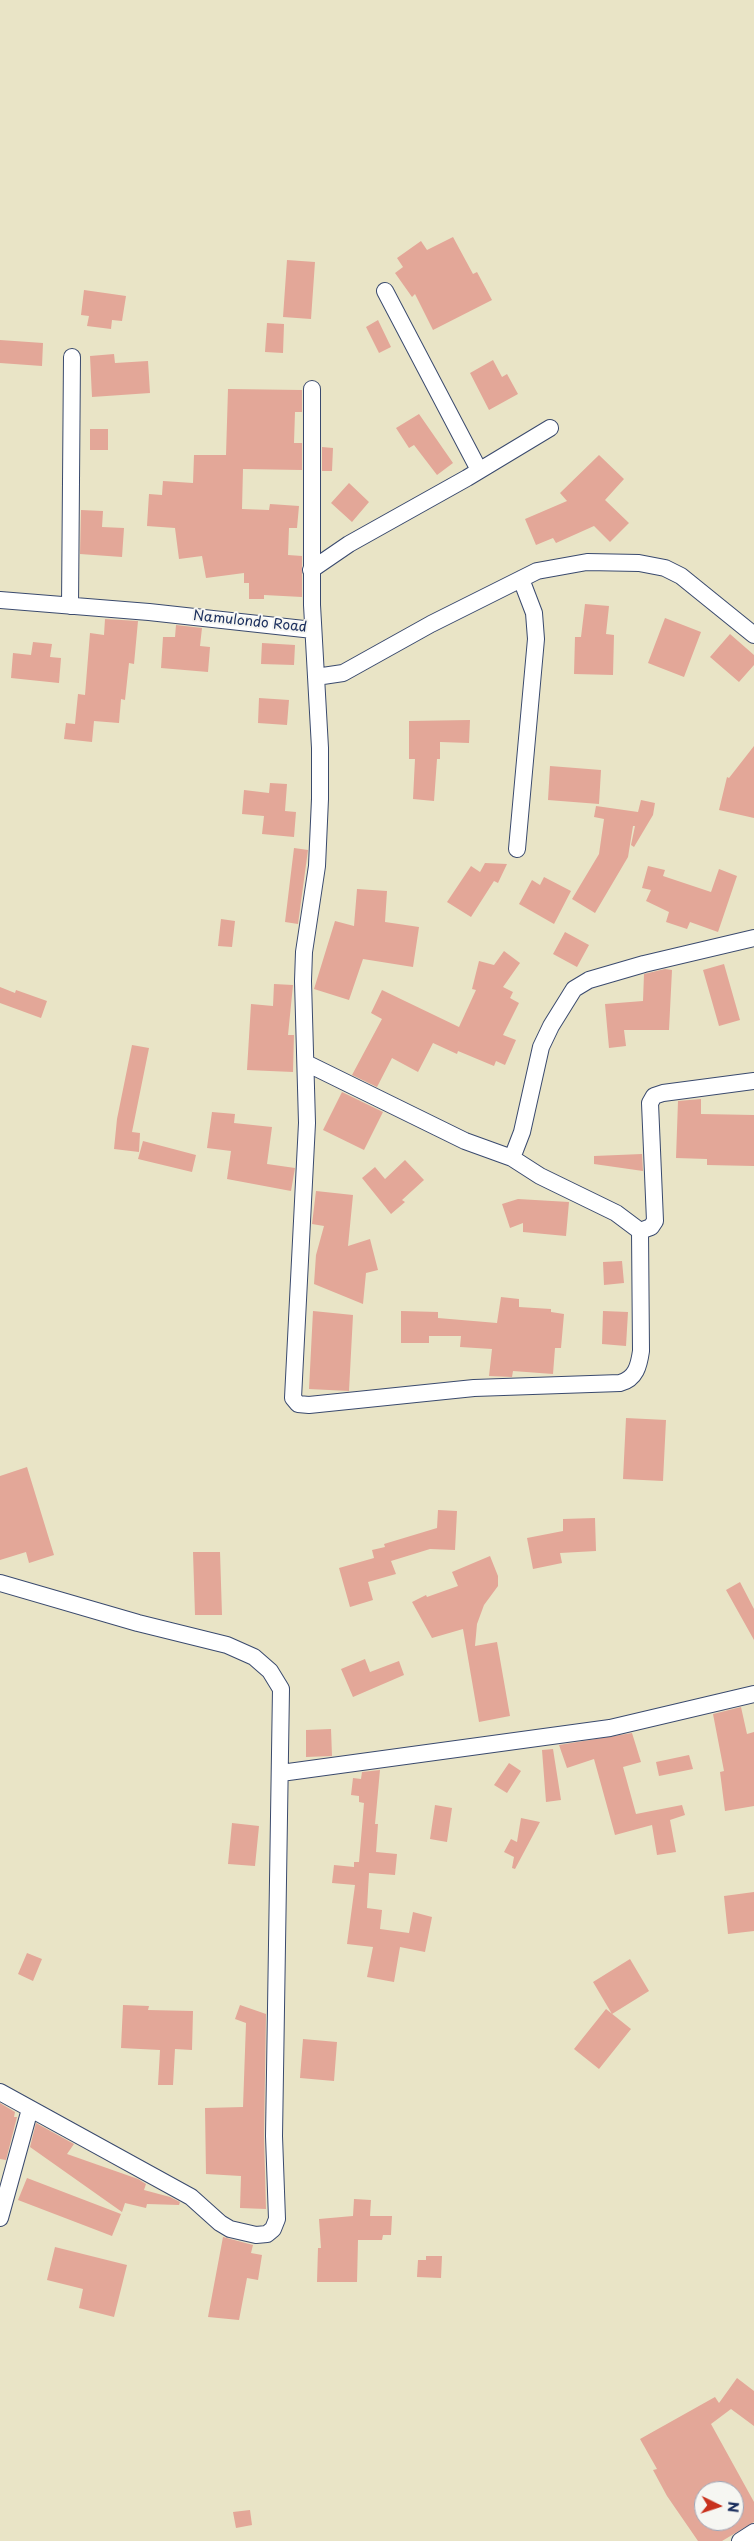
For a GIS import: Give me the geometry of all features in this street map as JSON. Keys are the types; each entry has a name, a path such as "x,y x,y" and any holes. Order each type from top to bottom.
{"street":[{"path":"385,291 479,470"},
{"path":"70,606 72,357"},
{"name":"Namulondo Road","path":"0,600 149,612 313,630 311,570 312,389"},
{"path":"311,570 349,544 550,428"},
{"path":"316,677 343,673 537,571 587,562 639,563 665,568 681,576 754,635"},
{"path":"517,849 536,639 534,613 521,578"},
{"path":"313,630 320,748 320,799 317,866 304,952 306,1142 293,1398 298,1404 309,1405 474,1388 626,1381 636,1372 641,1351 640,1231"},
{"path":"512,1158 522,1132 541,1047 550,1026 574,989 589,980 644,964 754,938"},
{"path":"306,1063 466,1141 512,1158 533,1173 616,1213 640,1231"},
{"path":"640,1231 651,1227 655,1221 650,1103 654,1096 663,1093 754,1081"},
{"path":"0,1584 138,1623 227,1645 254,1657 270,1671 282,1689 274,2136 278,2204 277,2219 273,2229 267,2234 256,2235 230,2229 220,2223 191,2197 175,2187 0,2092"},
{"path":"281,1773 610,1728 754,1694"},
{"path":"0,2218 30,2109"},
{"path":"740,2541 754,2532"}],"building":[{"path":"453,237 473,274 477,272 492,300 433,330 415,294 412,297 395,273 403,267 397,258 421,241 427,250"},
{"path":"287,260 315,262 311,319 283,317"},
{"path":"84,290 126,296 122,321 112,320 111,329 87,326 89,316 81,315"},
{"path":"378,320 391,347 379,353 366,327"},
{"path":"267,323 284,324 283,353 265,352"},
{"path":"0,340 43,343 42,366 0,363"},
{"path":"114,354 115,363 148,361 150,393 92,397 90,356"},
{"path":"493,360 502,377 507,374 518,394 489,410 470,373"},
{"path":"228,389 302,390 302,412 295,412 294,443 302,443 302,470 243,469 242,509 269,510 270,504 299,506 297,528 289,528 288,555 302,556 302,597 264,595 264,599 249,599 249,583 244,583 244,573 206,578 202,556 179,559 175,528 147,526 149,494 162,495 163,481 193,483 194,455 226,455"},
{"path":"419,414 453,463 437,475 414,445 409,448 396,428"},
{"path":"90,429 108,429 108,450 90,450"},
{"path":"322,447 333,448 332,471 322,471"},
{"path":"599,455 624,479 605,500 629,523 610,542 594,526 556,543 553,538 536,545 525,519 567,501 560,493"},
{"path":"349,483 369,502 352,522 331,503"},
{"path":"81,510 103,511 102,527 124,528 122,557 80,554"},
{"path":"585,604 609,606 606,634 614,635 613,675 574,674 575,637 581,637"},
{"path":"665,618 701,632 684,677 648,663"},
{"path":"105,619 138,621 134,664 129,663 125,700 121,699 119,723 94,721 92,742 64,739 66,723 75,724 78,694 85,695 90,633 104,635"},
{"path":"176,625 202,628 200,646 210,647 208,672 161,668 163,637 175,637"},
{"path":"730,634 754,655 754,665 739,682 710,657"},
{"path":"33,642 52,644 50,657 61,658 59,683 11,678 13,653 31,655"},
{"path":"262,643 295,645 294,665 261,664"},
{"path":"259,698 289,700 287,725 258,723"},
{"path":"470,720 469,743 440,742 440,759 437,759 434,801 413,799 415,759 409,759 409,721"},
{"path":"754,746 754,818 719,810 727,777 729,778"},
{"path":"550,766 601,770 599,804 548,800"},
{"path":"270,783 287,784 285,811 296,812 294,837 262,834 264,816 242,814 244,790 269,793"},
{"path":"641,800 655,803 653,815 634,847 631,845 635,826 633,826 628,857 595,913 572,899 599,854 604,819 594,817 596,806 638,812"},
{"path":"294,848 308,850 298,924 285,922"},
{"path":"485,863 507,864 498,883 494,881 471,917 447,902 471,866 480,872"},
{"path":"648,866 665,870 663,876 711,892 719,869 737,876 718,932 690,922 687,929 666,922 669,912 646,901 651,890 642,888"},
{"path":"544,877 571,891 554,924 519,904 532,880 540,885"},
{"path":"357,889 387,891 385,922 419,927 413,967 363,959 349,1000 314,989 335,921 354,926"},
{"path":"221,919 235,921 232,947 218,946"},
{"path":"565,932 589,945 577,967 553,954"},
{"path":"504,951 520,963 503,987 513,992 510,998 519,1003 503,1035 516,1040 505,1065 496,1061 494,1066 458,1051 457,1054 433,1043 418,1072 392,1058 377,1087 352,1075 382,1019 371,1013 382,990 459,1027 476,990 472,989 479,961 494,965"},
{"path":"724,964 740,1020 719,1026 703,970"},
{"path":"665,969 672,970 669,1030 624,1030 626,1046 609,1048 605,1004 643,1001 644,974"},
{"path":"274,984 293,985 288,1035 294,1035 293,1072 247,1070 251,1004 273,1006"},
{"path":"0,987 15,993 16,990 47,1001 41,1018 0,1003"},
{"path":"132,1045 149,1048 132,1132 140,1133 139,1152 114,1149 117,1119"},
{"path":"342,1092 383,1112 364,1150 323,1130"},
{"path":"701,1099 701,1114 754,1115 754,1166 707,1165 707,1159 676,1158 678,1101"},
{"path":"212,1112 235,1114 234,1123 272,1127 267,1164 295,1168 291,1191 227,1179 231,1151 207,1148"},
{"path":"143,1141 196,1155 192,1172 138,1159"},
{"path":"642,1154 643,1171 594,1164 594,1156"},
{"path":"405,1160 424,1180 402,1200 405,1202 391,1214 362,1178 375,1167 385,1179"},
{"path":"316,1191 353,1195 348,1246 370,1239 378,1270 366,1273 363,1304 314,1284 316,1255 324,1226 312,1224"},
{"path":"518,1199 569,1202 566,1236 523,1232 523,1223 510,1228 502,1204"},
{"path":"622,1261 624,1283 604,1285 603,1262"},
{"path":"501,1297 519,1299 519,1307 551,1309 551,1312 564,1314 561,1348 555,1348 553,1374 513,1371 512,1377 489,1376 492,1349 460,1347 461,1336 429,1336 429,1343 401,1343 401,1311 438,1312 438,1318 497,1323"},
{"path":"313,1311 353,1315 349,1391 309,1389"},
{"path":"603,1311 628,1312 626,1346 602,1344"},
{"path":"626,1418 666,1420 663,1481 623,1479"},
{"path":"27,1467 54,1555 29,1563 26,1552 0,1560 0,1476"},
{"path":"438,1510 457,1511 455,1550 430,1549 391,1561 396,1574 368,1582 373,1600 350,1607 339,1568 374,1558 372,1550 385,1547 384,1544 437,1528"},
{"path":"595,1518 596,1551 560,1553 562,1563 533,1569 527,1538 563,1531 563,1519"},
{"path":"193,1552 220,1552 222,1615 195,1615"},
{"path":"490,1556 498,1576 498,1586 484,1605 477,1624 475,1646 497,1642 510,1716 479,1722 463,1629 432,1638 412,1602 426,1595 427,1597 458,1586 452,1572"},
{"path":"740,1582 754,1609 754,1640 726,1590"},
{"path":"365,1659 370,1672 399,1661 404,1675 353,1697 341,1669"},
{"path":"741,1707 747,1734 754,1732 754,1806 725,1811 720,1772 724,1771 713,1714"},
{"path":"331,1729 332,1756 306,1757 306,1730"},
{"path":"632,1733 641,1762 623,1767 636,1814 682,1805 685,1815 670,1820 676,1852 657,1855 652,1825 615,1835 594,1759 567,1768 559,1745"},
{"path":"553,1749 561,1800 546,1802 542,1750"},
{"path":"689,1755 693,1769 659,1776 656,1762"},
{"path":"509,1763 521,1771 507,1793 494,1785"},
{"path":"380,1770 375,1824 378,1824 376,1852 397,1854 395,1875 369,1873 367,1908 382,1910 380,1929 409,1933 413,1912 432,1917 425,1952 400,1947 394,1982 367,1977 373,1947 347,1944 355,1885 332,1883 334,1865 354,1867 354,1862 359,1862 364,1803 359,1802 359,1796 351,1795 353,1778 361,1779 362,1772"},
{"path":"435,1805 452,1808 447,1842 430,1839"},
{"path":"521,1818 540,1822 515,1869 512,1868 514,1857 504,1852 511,1839 517,1842"},
{"path":"232,1823 259,1826 255,1866 228,1864"},
{"path":"754,1892 754,1931 728,1934 724,1896"},
{"path":"27,1953 42,1959 33,1981 18,1974"},
{"path":"630,1959 649,1991 612,2014 593,1982"},
{"path":"123,2005 149,2006 148,2010 193,2011 192,2050 175,2049 173,2085 158,2085 160,2050 121,2048"},
{"path":"240,2005 266,2014 264,2136 266,2209 240,2208 241,2176 206,2174 205,2108 243,2107 246,2023 235,2019"},
{"path":"606,2009 631,2029 599,2069 574,2049"},
{"path":"303,2039 337,2042 334,2081 300,2078"},
{"path":"0,2103 15,2112 14,2117 17,2117 6,2160 0,2159"},
{"path":"36,2123 74,2144 67,2154 138,2179 146,2184 144,2190 170,2197 180,2202 179,2205 147,2204 146,2208 125,2203 122,2212 30,2147"},
{"path":"27,2178 121,2214 112,2236 18,2200"},
{"path":"354,2199 371,2200 370,2216 392,2216 391,2235 383,2235 382,2240 358,2240 357,2282 317,2282 318,2248 321,2248 319,2219 353,2216"},
{"path":"223,2237 253,2245 251,2253 262,2255 258,2280 247,2278 239,2320 208,2317"},
{"path":"55,2247 127,2265 114,2317 79,2308 83,2289 47,2280"},
{"path":"426,2256 442,2256 441,2278 417,2277 418,2260 426,2260"},
{"path":"737,2378 754,2391 754,2426 731,2409 711,2424 742,2481 694,2481 694,2531 739,2531 722,2541 698,2541 667,2496 653,2470 657,2469 640,2439 715,2397 719,2403"},
{"path":"744,2484 754,2502 754,2522 744,2528"},
{"path":"250,2510 252,2525 236,2528 233,2512"}]}
